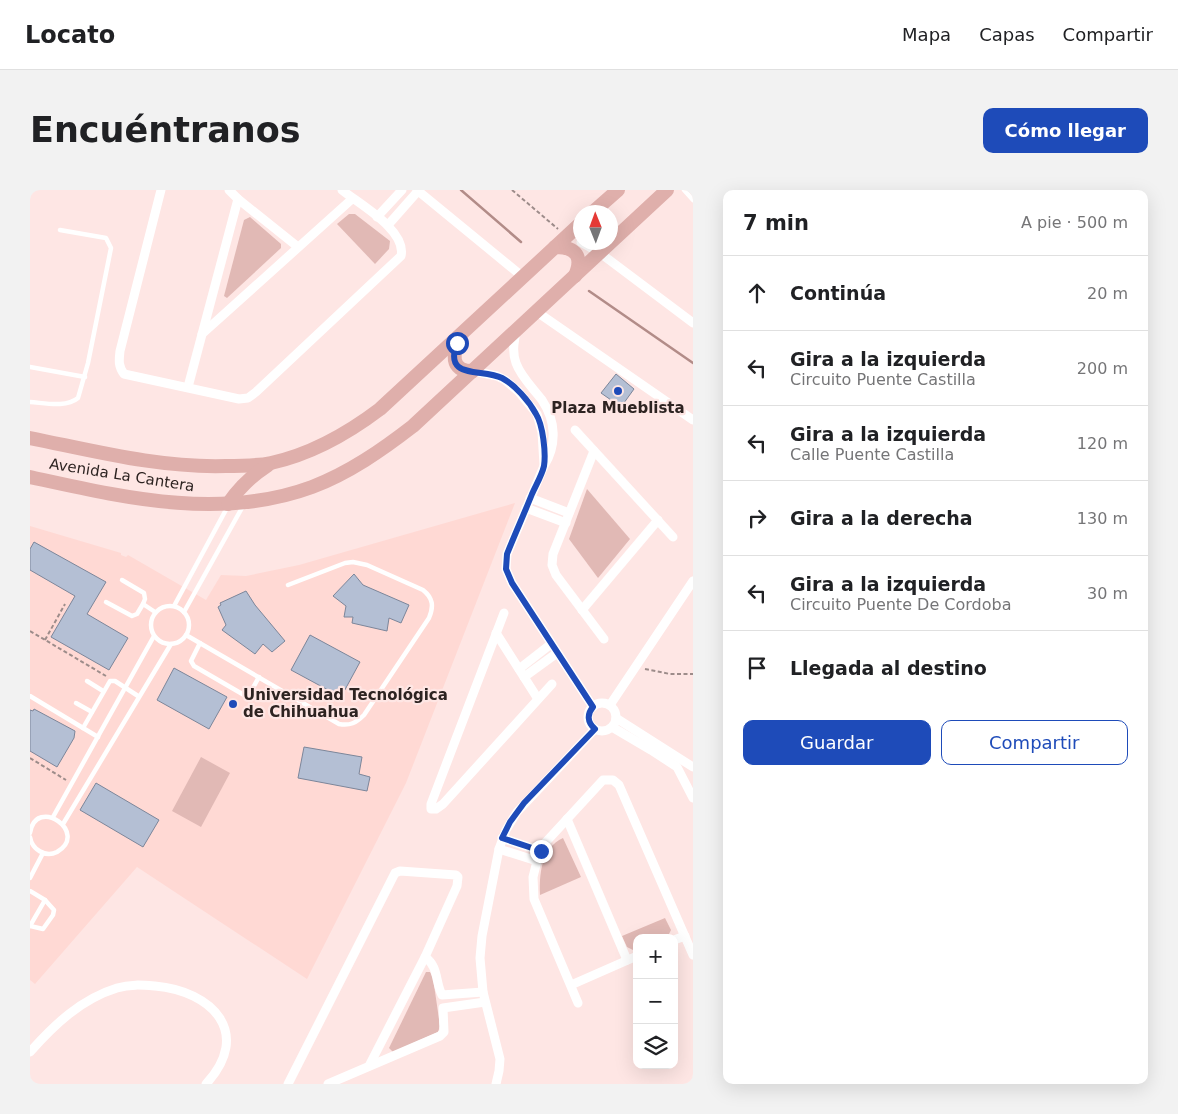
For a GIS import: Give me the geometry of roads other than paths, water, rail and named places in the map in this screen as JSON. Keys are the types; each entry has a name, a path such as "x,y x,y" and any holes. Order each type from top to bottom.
{"main road":[{"path":"601,205 618,190"},
{"name":"Avenida La Cantera","path":"618,234 667,190"},
{"name":"Avenida La Cantera","path":"31,437 178,466 250,466 270,463 310,451 335,440 380,409 573,230"},
{"path":"556,247 565,247 576,253 579,267 575,276"},
{"name":"Avenida La Cantera","path":"30,477 146,499 197,504 244,503 272,498 312,487 352,468 391,443 413,426 516,332 601,250"},
{"path":"461,333 454,350 454,360 461,369 467,372 473,371"},
{"path":"228,504 248,479 270,463"}],"street":[{"path":"161,190 119,363 124,374 239,398 248,398 256,392 401,256 400,242 388,225 342,190"},
{"path":"229,190 298,248"},
{"path":"377,217 402,190"},
{"path":"388,225 418,190 522,277"},
{"path":"188,387 238,199"},
{"path":"202,334 352,199"},
{"path":"566,237 573,239"},
{"path":"614,250 693,323"},
{"path":"537,312 693,420"},
{"path":"516,332 513,349 516,362 528,383 547,408 553,426 553,446 507,554 506,569 512,583 593,707"},
{"path":"473,371 497,376 505,380 518,391 537,414 543,441 544,466"},
{"path":"518,391 528,383"},
{"path":"575,430 673,537"},
{"path":"594,451 553,554 552,565 556,575 604,639"},
{"path":"530,498 569,513"},
{"path":"526,508 566,523"},
{"path":"582,610 658,520"},
{"path":"610,705 693,581"},
{"path":"504,613 431,804 431,809 436,809 443,804 552,684"},
{"path":"496,633 538,699"},
{"path":"519,669 552,644"},
{"path":"524,677 557,652"},
{"path":"600,703 610,705 615,711 616,718 612,727 605,731 595,729 590,723 588,716 593,707 600,703"},
{"path":"616,718 653,746 680,771 693,798"},
{"path":"612,727 653,746 693,768"},
{"path":"496,1084 500,1059 484,997 480,969 480,947 502,838 510,822 524,803 595,729"},
{"path":"578,1003 534,899 533,877 541,851 550,836 604,780 610,779 617,782 693,955"},
{"path":"567,819 627,960"},
{"path":"502,838 541,851"},
{"path":"499,849 537,861"},
{"path":"288,1084 384,894 397,872 452,874 458,877 457,886 425,957 370,1066"},
{"path":"678,939 685,936"},
{"path":"425,957 436,970 442,995 484,997"},
{"path":"571,984 633,958"},
{"path":"30,1052 54,1025 95,997 118,987 129,985 174,988 199,998 210,1006 221,1019 224,1027 226,1041 220,1062 206,1084"},
{"path":"328,1084 440,1036 444,1032 443,1008 484,997"}],"lane":[{"path":"684,190 693,200"},
{"path":"30,402 64,404 78,398 85,377 111,248 106,238 60,230"},
{"path":"30,367 85,377"},
{"path":"184,612 244,503"},
{"path":"174,606 228,504"},
{"path":"186,635 338,724 357,722 364,715 429,618 433,606 429,594 361,563 345,563 288,585"},
{"path":"106,602 132,616 137,614 145,599 144,592 122,580"},
{"path":"143,604 156,612"},
{"path":"174,606 184,612 189,623 186,635 182,640 171,644 159,641 154,636 150,624 156,612 161,608 174,606"},
{"path":"53,817 154,636"},
{"path":"200,643 191,661 194,666 244,695 250,693 258,677"},
{"path":"63,824 138,696 171,644"},
{"path":"83,728 108,683 113,680 138,696"},
{"path":"87,681 104,691"},
{"path":"30,696 98,737"},
{"path":"76,703 92,712"},
{"path":"53,817 63,824 67,834 62,848 53,853 43,853 34,846 30,830 37,821 42,818 53,817"},
{"path":"30,878 43,853"},
{"path":"30,890 45,900 53,907 53,914 43,929 30,926 45,900"}],"waterway":[{"path":"461,190 521,242"},
{"path":"589,291 693,363"}],"place":[{"name":"Plaza Mueblista","path":"618,391"},
{"name":"Universidad Tecnológica de Chihuahua","path":"233,704"}]}
